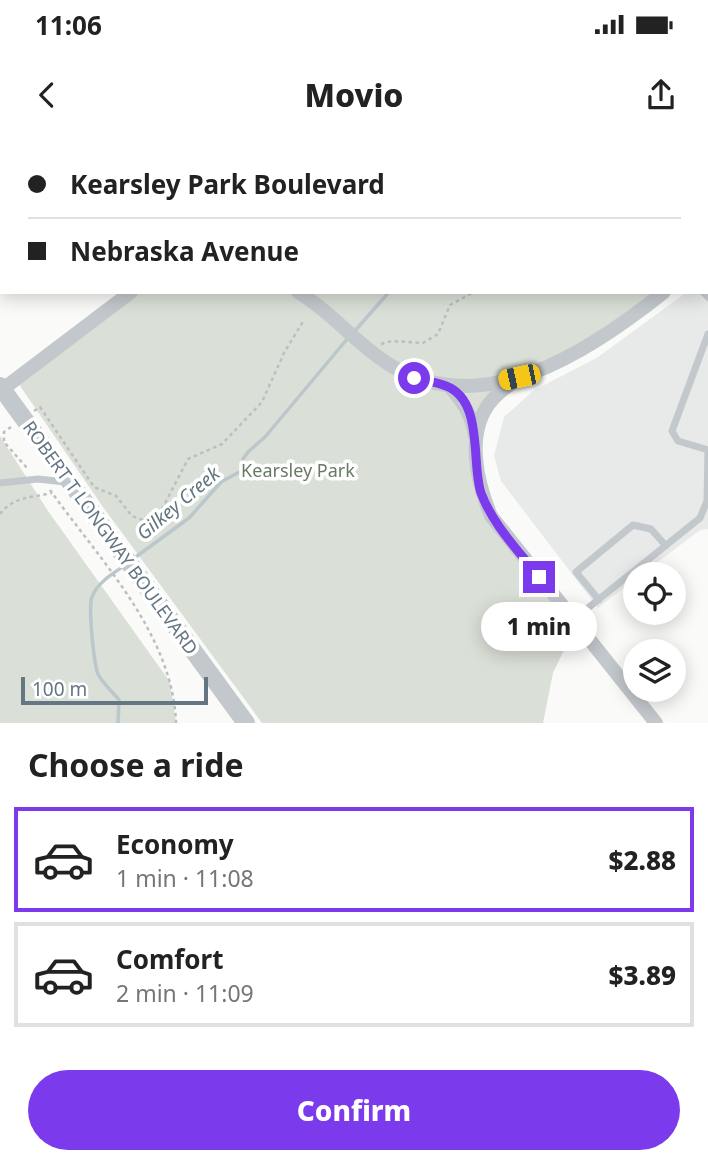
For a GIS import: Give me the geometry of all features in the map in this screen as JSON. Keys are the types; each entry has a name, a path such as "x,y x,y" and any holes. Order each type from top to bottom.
{"street":[{"path":"1,391 128,294"},
{"path":"301,294 328,312 387,363 414,378 449,386 519,377 568,358 617,330 662,294"},
{"path":"477,442 481,419 492,400 519,377"},
{"path":"449,386 464,403 473,422 480,490 491,516 656,723"},
{"name":"ROBERT T LONGWAY BOULEVARD","path":"1,391 246,723"}],"lane":[{"path":"573,620 666,546 706,509 708,450 678,441 672,431 708,334"},
{"path":"0,483 42,480 69,483"},
{"path":"599,600 576,572 633,524 651,529 666,546"}],"path":[{"path":"381,344 392,341 423,343 438,334 450,305 470,294"},
{"path":"176,723 170,682 138,608 37,472 25,468 4,442 4,432 40,407 94,487 116,496 132,516 146,522 161,510 188,460 222,444 262,402 284,353 304,320"},
{"path":"0,514 17,499 52,493"}],"shaded area":[{"path":"684,294 708,294 708,529 700,530 658,562 623,562 623,588 598,608 501,481 494,456 504,417 533,391 598,357"}],"green space":[{"name":"Kearsley Park","path":"128,294 662,294 617,330 519,377 481,419 480,490 573,620 565,633 564,650 553,673 543,723 262,723 103,507 16,380"},
{"path":"0,436 48,511 170,682 176,723 0,723"}],"waterway":[{"name":"Gilkey Creek","path":"353,333 387,294"},
{"name":"Gilkey Creek","path":"133,559 189,518 221,482 243,470 243,459 248,452 265,437 348,338"},
{"name":"Gilkey Creek","path":"118,723 119,700 102,681 96,668 91,603 94,592 101,583 124,566"}],"route":[{"path":"414,378 449,386 464,403 473,422 477,442 476,465 480,490 491,516 539,577"}]}
